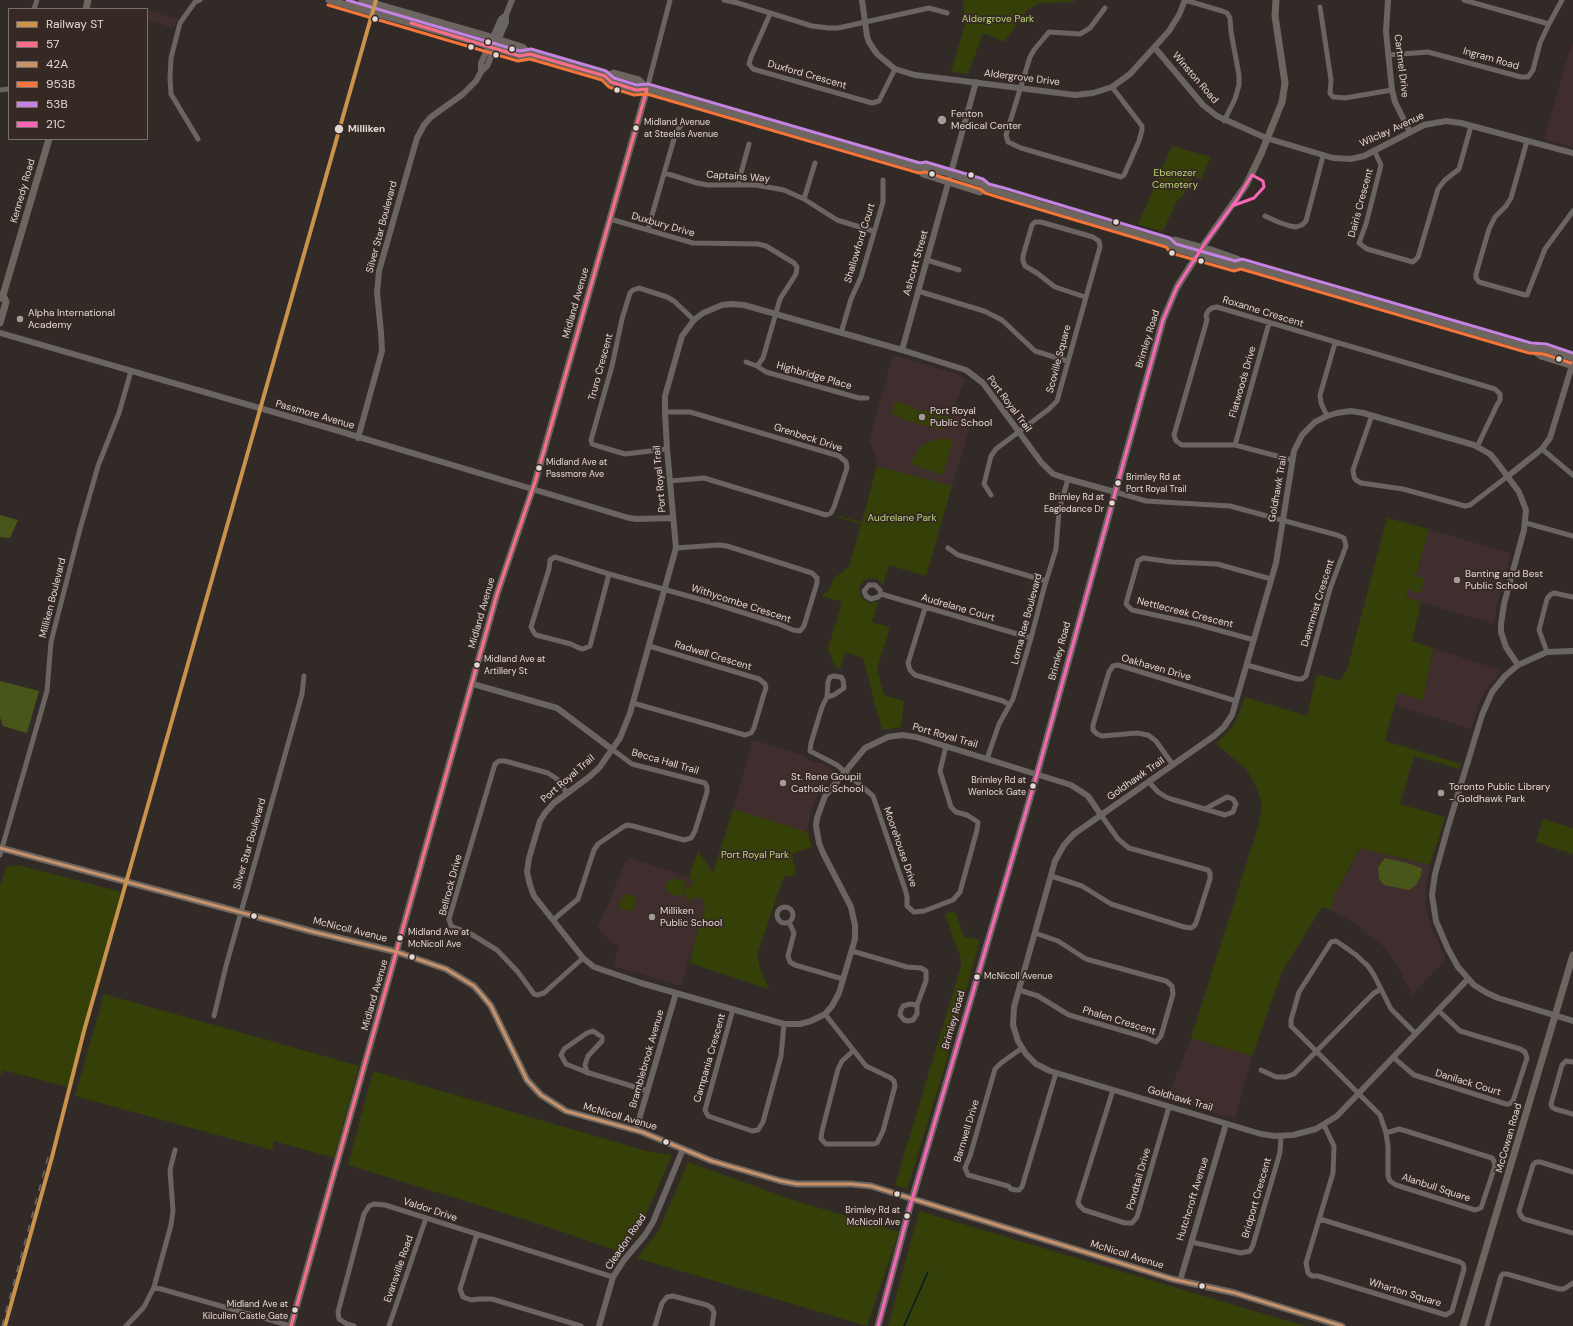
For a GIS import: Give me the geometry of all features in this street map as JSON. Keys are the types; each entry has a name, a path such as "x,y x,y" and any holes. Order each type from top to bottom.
{"main road":[{"path":"329,0 520,56 530,54"},
{"path":"362,0 522,47 530,54 605,76 614,73 639,80 647,89 920,168 923,174 950,178 980,192 987,188 1169,243 1173,248 1197,255 1235,266 1241,264 1530,348 1545,349 1573,358"},
{"name":"Brimley Road","path":"878,1326 912,1199 1037,774 1163,320 1177,287 1197,255 1246,185 1261,154 1266,138 1282,102 1285,83 1275,16 1276,0"},
{"name":"Midland Avenue","path":"291,1326 473,684 497,594 533,489 647,89"},
{"name":"Kennedy Road","path":"0,323 6,302 2,296 48,140"},
{"path":"1169,243 1176,240 1238,259 1241,264"},
{"path":"1530,348 1541,356 1573,365"},
{"name":"McNicoll Avenue","path":"1,851 397,952 446,969 474,986 491,1006 527,1080 551,1103 571,1113 636,1130 712,1161 781,1181 797,1184 862,1185 1180,1281 1235,1293 1342,1326"},
{"name":"McCowan Road","path":"1463,1326 1573,955"}],"street":[{"name":"Silver Star Boulevard","path":"358,438 382,351 377,293 379,271 415,143 424,125 431,117 462,94 476,81 481,72 481,63 506,22 506,15 512,0"},
{"name":"Midland Avenue","path":"647,89 670,0"},
{"path":"724,0 812,26 829,28 838,28 928,8 947,13"},
{"name":"Aldergrove Drive","path":"862,0 867,36 873,49 895,69 915,74 1075,95 1093,93 1112,86 1130,74 1169,31 1179,15 1185,0"},
{"path":"1185,0 1227,13 1230,18 1239,75 1239,85 1235,99 1224,121"},
{"name":"Cartmel Drive","path":"1388,0 1386,20 1392,90 1398,110 1410,132"},
{"path":"1464,0 1549,24"},
{"name":"Ingram Road","path":"1388,55 1428,52 1525,77 1530,75 1533,70 1540,43 1562,0"},
{"path":"197,1 180,23 171,58 170,78 171,94 198,139"},
{"path":"1320,7 1331,80 1330,93 1333,97 1345,98 1392,90"},
{"path":"1105,8 1090,28 1080,34 1050,32 1030,57 1006,135 1008,142 1021,148 1121,177 1124,175 1139,141 1142,126 1112,86"},
{"name":"Duxford Crescent","path":"770,14 751,57 749,64 753,69 872,104 879,101 895,69"},
{"name":"Winston Road","path":"1155,48 1208,110 1224,121 1266,138"},
{"name":"Ashcott Street","path":"902,350 976,82"},
{"name":"Wilclay Avenue","path":"1266,138 1340,160 1364,156 1424,125 1439,121 1454,121 1573,153"},
{"path":"648,229 676,132 683,123"},
{"name":"Dairis Crescent","path":"1374,150 1380,165 1379,173 1360,243 1367,250 1413,262 1418,257 1438,189 1445,180 1459,169 1471,126"},
{"path":"1527,141 1511,198 1506,206 1494,217 1489,229 1476,278 1479,282 1527,295 1533,283 1545,249 1573,211"},
{"path":"738,184 749,144"},
{"path":"1265,216 1278,222 1296,227 1302,225 1306,221 1323,156"},
{"path":"804,199 815,163"},
{"name":"Captains Way","path":"665,173 708,185 756,185 784,190 804,199 837,220 873,231"},
{"name":"Shallowford Court","path":"841,333 851,299 861,277 873,231 883,202 883,180"},
{"name":"Duxbury Drive","path":"610,219 698,244 758,244 766,246 794,263 797,267 796,274 780,299 776,314"},
{"name":"Scoville Square","path":"991,495 984,484 990,460 996,449 1049,409 1057,401 1100,247 1099,241 1093,237 1041,222 1036,222 1032,225 1023,256 1025,266 1038,273 1055,287 1085,297"},
{"path":"927,260 959,270"},
{"name":"Truro Crescent","path":"667,449 625,454 592,444 591,440 612,366 622,319 630,293 639,288 667,297 674,301 694,320"},
{"path":"918,291 984,311 1002,320 1035,351 1067,361"},
{"name":"Port Royal Trail","path":"1101,815 1091,800 1079,789 1066,783 916,737 902,735 888,737 865,748 825,796 817,818 816,826 819,844 851,907 855,939 839,993 832,1006 825,1014 811,1021 800,1024 784,1024 598,969 583,958 534,896 528,880 528,866 542,817 550,806 599,768 623,732 633,703 676,548 667,449 665,396 682,336 694,320 708,310 726,304 744,305 950,364 974,375 986,387 1045,467 1054,474 1115,492"},
{"name":"Roxanne Crescent","path":"1292,460 1235,445 1182,445 1178,444 1174,438 1207,320 1206,316 1209,310 1217,307 1269,324 1495,389 1501,396 1500,400 1477,447"},
{"path":"757,366 762,358 776,314"},
{"name":"Flatwoods Drive","path":"1235,445 1269,324"},
{"name":"Passmore Avenue","path":"0,333 634,519 673,518"},
{"path":"1327,416 1321,403 1320,395 1335,343"},
{"name":"Highbridge Place","path":"746,362 757,366 766,372 859,398 867,398"},
{"path":"1372,415 1353,470 1356,480 1362,483 1403,489 1465,506 1470,505 1542,449 1550,438 1573,365"},
{"name":"Milliken Boulevard","path":"1,851 47,691 51,642 80,528 98,466 120,413 131,371"},
{"name":"Goldhawk Trail","path":"1468,979 1337,1116 1324,1125 1308,1132 1293,1136 1261,1134 1056,1073 1036,1064 1022,1048 1015,1032 1012,1017 1051,876 1064,844 1074,834 1219,732 1229,719 1247,665 1276,563 1292,460 1302,436 1315,422 1327,416 1347,411 1360,412 1477,447 1494,458 1519,492 1526,510 1526,523 1504,604 1501,624 1501,632 1506,646 1518,665"},
{"name":"Grenbeck Drive","path":"665,412 690,412 839,456 846,462 847,468 834,507 831,513 826,515 704,478 670,481"},
{"path":"1542,449 1565,470 1573,475"},
{"name":"Lorna Rae Boulevard","path":"987,759 999,724 1016,692 1056,549 1059,510 1068,479"},
{"path":"1115,492 1146,501 1230,506 1282,520"},
{"name":"Dawnmist Crescent","path":"1247,665 1297,679 1304,678 1330,589 1346,546 1344,538 1337,535 1282,520"},
{"path":"1526,523 1573,536"},
{"name":"Withycombe Crescent","path":"665,589 800,631 804,626 817,583 817,578 809,571 727,546 719,545 676,548"},
{"path":"948,548 958,555 1046,581"},
{"path":"609,574 590,646 583,649 571,644 536,635 531,627 549,569 550,560 553,557 559,557 609,574 665,589"},
{"name":"Nettlecreek Crescent","path":"1254,640 1196,624 1132,610 1126,604 1127,600 1138,561 1143,558 1172,562 1217,564 1271,578"},
{"path":"1547,652 1539,630 1547,599 1554,593 1573,597"},
{"name":"Audrelane Court","path":"881,594 1031,638"},
{"path":"925,608 908,663 910,670 915,675 1003,701 1010,705"},
{"name":"Radwell Crescent","path":"633,703 745,735 751,733 754,728 762,704 766,688 765,684 758,679 649,646"},
{"path":"1573,651 1547,652 1518,665 1499,682 1489,698 1484,709 1433,882 1432,903 1437,926 1450,955 1468,979 1480,990 1493,997 1573,1020"},
{"name":"Oakhaven Drive","path":"1173,765 1156,741 1148,735 1137,733 1102,736 1093,730 1093,725 1109,672 1113,666 1118,665 1236,701"},
{"path":"835,675 841,677 845,684 844,688 834,695 827,697 828,682 830,677 835,675"},
{"name":"Silver Star Boulevard","path":"214,1016 226,966 302,694 304,676"},
{"path":"473,684 557,708 612,750"},
{"name":"Moorehouse Drive","path":"827,697 822,707 810,751 828,759 873,796 905,889 907,906 914,912 924,911 951,902 960,892 978,826 978,822 973,818 956,812 951,807 940,771 946,746"},
{"name":"Becca Hall Trail","path":"553,920 578,899 594,850 598,844 626,825 684,840 691,838 695,831 708,791 705,783 632,764 612,750"},
{"name":"Bellrock Drive","path":"567,793 557,779 548,773 505,760 499,761 495,764 449,920 452,926 471,934 497,950 518,972 534,994 537,995 544,993 583,958"},
{"path":"1150,782 1163,796 1205,809 1228,815 1233,812 1236,804 1233,799 1227,797 1205,809"},
{"path":"1051,876 1082,886 1111,904 1184,927 1191,928 1194,926 1210,878 1210,873 1208,870 1129,848 1118,839 1101,815"},
{"path":"789,922 794,933 788,956 790,962 794,965 843,979"},
{"name":"Phalen Crescent","path":"1019,990 1038,996 1069,1015 1144,1037 1156,1042 1161,1036 1174,994 1172,986 1166,981 1086,959 1058,941 1035,933"},
{"name":"Alanbull Square","path":"1386,1133 1399,1130 1406,1131 1492,1158 1495,1166 1481,1208 1475,1210 1392,1182 1388,1176 1386,1133 1380,1115 1293,1029 1291,1020 1301,988 1331,942 1336,941 1356,955 1371,970 1390,1009 1415,1034"},
{"path":"852,951 907,967 921,968 926,971 926,981 917,1005"},
{"path":"1261,1070 1276,1077 1290,1076 1298,1072 1374,993 1381,989"},
{"name":"Bramblebrook Avenue","path":"636,1130 676,993"},
{"name":"Campania Crescent","path":"733,1009 705,1110 708,1116 752,1131 758,1130 763,1122 781,1056 784,1024"},
{"name":"Danilack Court","path":"1393,1057 1408,1072 1417,1076 1506,1104 1513,1101 1527,1058 1525,1052 1520,1049 1460,1031 1438,1010"},
{"path":"825,1014 866,1066 891,1078 894,1081 895,1090 880,1140 874,1144 826,1144 821,1139 822,1131 838,1069 842,1061 853,1051"},
{"path":"587,1073 585,1065 588,1056 602,1041 602,1037 593,1031 587,1033 564,1049 562,1055 566,1064 587,1073 648,1091"},
{"name":"Barnwell Drive","path":"1022,1048 1004,1060 996,1070 965,1168 968,1175 1008,1186 1011,1189 1019,1190 1022,1187 1056,1073"},
{"path":"1573,1062 1566,1061 1562,1065 1551,1104 1554,1109 1573,1114"},
{"name":"Pondtail Drive","path":"1113,1090 1078,1202 1084,1210 1125,1223 1132,1223 1137,1217 1169,1107"},
{"name":"Hutchcroft Avenue","path":"1180,1281 1226,1124"},
{"name":"Wharton Square","path":"1320,1219 1463,1264 1464,1269 1452,1311 1446,1315 1318,1276 1315,1277 1310,1275 1306,1267 1306,1263 1333,1173 1334,1146 1324,1125"},
{"name":"Bridport Crescent","path":"1191,1242 1241,1253 1250,1251 1280,1152 1281,1136"},
{"name":"Cleadon Road","path":"599,1326 613,1277 624,1260 651,1226 683,1149"},
{"path":"126,1326 144,1307 154,1287 171,1225 173,1211 170,1170 176,1150"},
{"path":"1573,1172 1536,1162 1533,1165 1519,1211 1520,1216 1524,1218 1573,1233"},
{"name":"Valdor Drive","path":"354,1326 347,1324 340,1319 338,1312 365,1211 371,1205 379,1204 613,1277"},
{"name":"Evansville Road","path":"389,1326 426,1218"},
{"path":"477,1234 460,1289 463,1297 472,1300 492,1299 581,1326"},
{"path":"1487,1326 1501,1276 1503,1274 1559,1289 1567,1287 1573,1283"},
{"path":"154,1287 291,1326"},
{"path":"655,1326 662,1303 667,1298 673,1296 707,1305 712,1308 714,1313 712,1326"}],"shaded area":[{"path":"148,10 178,19 174,28 148,20"},
{"path":"1573,43 1573,147 1544,139"},
{"name":"Port Royal Public School","path":"893,355 957,374 966,380 955,403 972,421 952,486 877,466 876,457 869,440"},
{"name":"Banting and Best Public School","path":"1429,529 1511,554 1497,604 1494,624 1406,598 1411,574 1416,575"},
{"path":"1433,648 1501,670 1484,693 1479,703 1471,729 1395,705 1398,693 1423,700"},
{"name":"St. Rene Goupil Catholic School","path":"753,740 803,755 807,759 823,764 835,772 818,793 812,808 807,832 733,809"},
{"path":"1361,848 1430,865 1426,885 1426,907 1431,926 1446,960 1412,995 1396,963 1384,947 1351,921 1330,910 1335,894"},
{"name":"Milliken Public School","path":"631,858 689,877 705,905 681,986 613,966 619,945 611,942 597,926 607,908 624,864"},
{"path":"1191,1038 1252,1056 1235,1119 1167,1099"}],"green space":[{"name":"Aldergrove Park","path":"963,0 1074,0 1074,2 1040,3 1027,10 1004,42 983,33 968,74 951,72 965,25"},
{"name":"Ebenezer Cemetery","path":"1172,146 1211,157 1201,179 1193,176 1189,186 1181,198 1178,198 1163,231 1138,225"},
{"path":"895,401 912,406 915,410 924,410 947,416 948,413 950,414 947,427 940,430 902,419 892,413"},
{"path":"938,439 953,439 943,475 911,464 916,452 925,443"},
{"name":"Audrelane Park","path":"877,466 952,486 926,576 889,565 883,585 877,579 870,578 863,581 859,588 860,595 864,600 871,603 878,601 872,622 890,627 877,669 884,695 904,701 901,727 882,730 863,658 845,652 840,669 836,668 828,649 842,602 822,596 831,587 833,579 849,567 861,524 837,517 839,516 862,522"},
{"path":"0,515 18,520 10,538 0,537"},
{"path":"1387,518 1429,529 1416,575 1411,575 1424,578 1421,592 1418,593 1408,589 1406,597 1421,602 1412,641 1433,648 1423,700 1398,693 1385,741 1461,764 1459,769 1414,756 1400,804 1445,817 1430,865 1360,848 1335,894 1330,910 1322,907 1283,970 1252,1056 1191,1038 1258,827 1262,804 1256,786 1246,769 1216,744 1233,726 1245,697 1307,716 1317,674 1340,681 1347,670"},
{"path":"0,681 39,691 27,733 3,726 0,717"},
{"name":"Port Royal Park","path":"733,809 807,832 812,847 792,854 796,875 784,876 757,955 760,968 769,989 689,963 705,905 701,898 696,897 692,900 688,900 685,897 684,891 693,883 689,877 698,851 713,873"},
{"path":"1543,819 1573,828 1573,854 1536,842"},
{"path":"1385,858 1422,868 1421,876 1416,885 1409,890 1384,885 1379,879 1378,867"},
{"path":"18,865 121,892 95,993 68,1087 3,1070 2,1074 0,1074 0,886 6,867"},
{"path":"670,879 686,882 682,895 675,896 666,890 666,884"},
{"path":"630,894 635,898 636,905 632,910 628,911 619,907 622,897"},
{"path":"955,911 964,937 980,940 946,1063 907,1189 895,1185 961,966 961,959 945,914"},
{"path":"104,994 359,1066 334,1158 274,1141 272,1150 75,1096"},
{"path":"373,1071 646,1151 672,1155 638,1233 621,1252 530,1221 348,1165"},
{"path":"688,1162 793,1200 899,1232 867,1326 637,1258 658,1232"},
{"path":"919,1211 1173,1287 1305,1326 888,1326"}],"waterway":[{"path":"904,1326 928,1272"}],"railway":[{"path":"2,1326 50,1150"}],"rail line":[{"name":"ST","path":"5,1326 52,1157 84,1031 376,0"}],"transit line":[{"name":"53B","path":"347,0 520,51 531,49 606,71 614,78 637,85 648,84 920,163 926,162 983,179 989,184 1170,238 1176,244 1235,261 1242,259 1531,343 1546,344 1573,353"},
{"name":"953B","path":"328,5 518,61 530,59 602,80 609,87 634,95 647,94 919,173 925,172 980,189 985,193 1001,198 1166,247 1171,253 1234,271 1241,269 1529,353 1544,354 1571,363"},
{"name":"57","path":"411,23 520,56 530,54 605,76 611,82 636,90 647,89"},
{"name":"57","path":"291,1326 497,594 535,482 647,89"},
{"name":"21C","path":"1232,206 1254,198 1264,187 1263,181 1252,175"},
{"name":"21C","path":"878,1326 909,1210 1037,774 1163,320 1177,287 1205,243 1238,198 1252,175"},
{"name":"42A","path":"0,848 314,932 397,952 446,969 474,986 482,995 491,1006 527,1080 541,1095 566,1111 642,1132 712,1161 781,1181 797,1184 851,1184 871,1186 1172,1279 1235,1293 1342,1326"}],"place":[{"name":"Fenton Medical Center","path":"942,120"},
{"name":"Midland Avenue at Steeles Avenue","path":"636,128"},
{"name":"Milliken","path":"339,129"},
{"name":"Alpha International Academy","path":"20,319"},
{"name":"Port Royal Public School","path":"922,417"},
{"name":"Midland Ave at Passmore Ave","path":"539,468"},
{"name":"Brimley Rd at Port Royal Trail","path":"1118,483"},
{"name":"Brimley Rd at Eagledance Dr","path":"1112,503"},
{"name":"Banting and Best Public School","path":"1457,580"},
{"name":"Midland Ave at Artillery St","path":"477,665"},
{"name":"St. Rene Goupil Catholic School","path":"783,783"},
{"name":"Brimley Rd at Wenlock Gate","path":"1033,786"},
{"name":"Toronto Public Library - Goldhawk Park","path":"1441,793"},
{"name":"Milliken Public School","path":"652,917"},
{"name":"Midland Ave at McNicoll Ave","path":"400,938"},
{"name":"McNicoll Avenue","path":"977,977"},
{"name":"Brimley Rd at McNicoll Ave","path":"907,1216"},
{"name":"Midland Ave at Kilcullen Castle Gate","path":"295,1310"}]}
